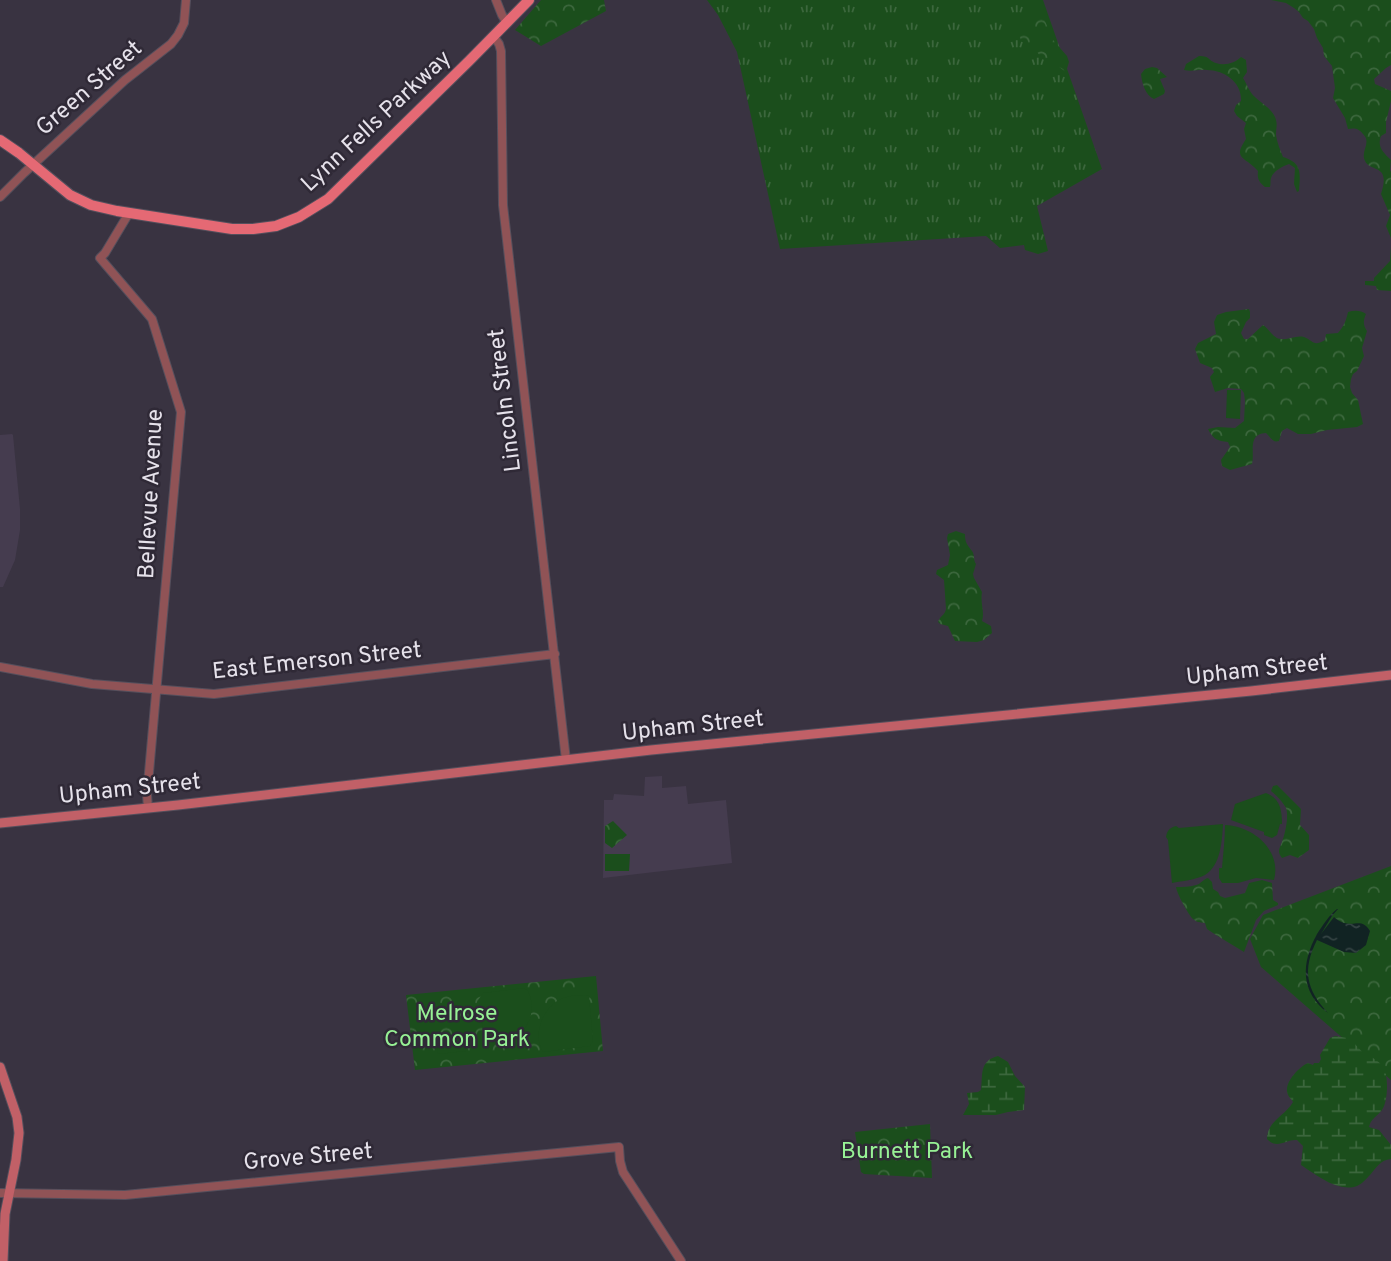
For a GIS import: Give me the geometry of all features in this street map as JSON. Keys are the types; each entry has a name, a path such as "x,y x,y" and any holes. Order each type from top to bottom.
{"main road":[{"name":"Lynn Fells Parkway","path":"0,140 61,189 83,202 129,213 242,230 276,226 299,218 318,207 345,184 529,0"},
{"name":"Upham Street","path":"0,823 677,748 1391,675"},
{"path":"0,1067 19,1126 17,1152 5,1193 3,1261"}],"street":[{"name":"Green Street","path":"0,197 125,80 174,40 184,23 186,0"},
{"path":"496,0 507,23"},
{"name":"Lincoln Street","path":"494,37 501,51 503,205 566,760"},
{"name":"Bellevue Avenue","path":"129,213 100,258 152,319 181,412 148,808"},
{"name":"East Emerson Street","path":"0,667 86,683 221,694 555,654"},
{"name":"Grove Street","path":"5,1193 123,1195 619,1147 623,1172 681,1261"}],"shaded area":[{"path":"12,434 20,530 15,560 3,587 0,587 0,435"},
{"path":"662,776 662,788 686,786 688,804 726,800 732,863 603,878 604,800 613,800 614,794 644,796 645,777"}],"green space":[{"path":"541,0 604,0 606,11 541,46 515,30"},
{"path":"707,0 1043,0 1102,169 1037,206 1048,251 1038,254 1025,250 1024,245 1000,248 986,236 780,249 737,52"},
{"path":"1271,0 1391,0 1391,65 1374,79 1375,84 1391,91 1386,133 1381,136 1380,146 1391,160 1391,238 1386,226 1390,215 1381,194 1384,177 1379,170 1365,161 1365,137 1358,130 1348,129 1333,98 1335,88 1332,66 1324,56 1314,29 1294,8"},
{"path":"1029,14 1042,14 1053,40 1067,56 1069,62 1066,72 1041,58 1021,40 1017,23"},
{"path":"1199,56 1223,64 1241,57 1246,60 1247,72 1243,78 1253,95 1275,117 1276,138 1283,157 1294,162 1299,170 1299,191 1297,192 1294,184 1295,168 1289,164 1274,173 1270,187 1265,187 1260,182 1258,171 1240,154 1246,139 1246,123 1234,111 1241,101 1241,94 1231,78 1220,72 1184,70 1186,64"},
{"path":"1152,67 1167,77 1160,79 1164,94 1154,99 1146,92 1141,74"},
{"path":"1391,247 1391,291 1377,290 1376,286 1365,285 1365,281 1374,281 1390,261"},
{"path":"1249,309 1250,318 1241,333 1244,339 1248,339 1263,325 1278,339 1304,337 1316,343 1325,340 1326,334 1338,333 1348,312 1366,314 1364,323 1367,331 1362,348 1364,356 1353,374 1350,387 1358,400 1363,424 1311,434 1298,434 1287,428 1282,431 1279,441 1272,440 1266,433 1260,434 1254,440 1252,464 1230,470 1222,466 1221,460 1230,447 1228,442 1216,439 1208,429 1235,428 1244,421 1244,393 1241,389 1228,388 1215,392 1210,377 1214,372 1212,368 1200,363 1195,349 1198,343 1216,334 1214,322 1217,315"},
{"path":"1227,390 1241,390 1240,419 1226,418"},
{"path":"956,531 965,534 973,553 976,564 973,574 982,592 982,621 991,626 992,633 977,642 955,641 948,626 938,622 946,609 944,580 936,574 937,570 948,565 950,555 947,538 948,534"},
{"path":"1277,785 1301,809 1300,825 1309,835 1309,850 1298,858 1290,855 1282,858 1279,854 1287,816 1285,806 1271,791 1273,786"},
{"path":"1266,793 1277,801 1281,814 1282,824 1277,835 1272,838 1264,835 1264,832 1231,820 1235,804"},
{"path":"613,821 627,835 612,848 605,843 605,826"},
{"path":"1223,824 1220,852 1210,871 1197,878 1172,883 1166,837 1169,830 1176,826 1179,828"},
{"path":"1225,825 1246,830 1263,842 1274,859 1274,880 1256,878 1238,883 1222,883 1219,868 1222,868"},
{"path":"605,854 630,854 629,871 605,871"},
{"path":"1391,866 1391,1080 1261,967 1250,939 1263,915"},
{"path":"1208,878 1213,889 1225,898 1245,893 1249,883 1262,880 1272,883 1273,900 1278,905 1264,911 1256,920 1244,952 1207,929 1205,923 1193,919 1180,899 1176,887 1196,885"},
{"name":"Melrose Common Park","path":"596,976 603,1051 415,1070 406,995"},
{"path":"524,988 528,991 531,1012 523,1031 506,1041 484,1040 479,999 483,993"},
{"path":"578,995 589,996 593,1041 590,1046 543,1052 539,1032 547,1011 559,1000"},
{"path":"464,1037 466,1051 438,1054 436,1040"},
{"path":"1330,1038 1347,1038 1367,1057 1379,1062 1385,1071 1387,1082 1384,1106 1369,1127 1379,1130 1391,1145 1391,1159 1381,1162 1361,1184 1350,1187 1327,1182 1301,1165 1303,1146 1297,1140 1274,1144 1267,1139 1273,1123 1293,1102 1287,1091 1291,1079 1304,1065 1319,1063 1320,1055"},
{"path":"998,1056 1008,1062 1025,1087 1024,1110 996,1115 963,1115 969,1104 967,1093 981,1090 985,1065"},
{"name":"Burnett Park","path":"930,1124 932,1178 861,1172 855,1132"}],"water":[{"path":"1337,909 1321,934 1334,917 1344,923 1361,924 1370,931 1366,945 1356,953 1344,952 1317,940 1309,961 1309,979 1315,996 1328,1013 1312,996 1306,966 1317,934"}]}
